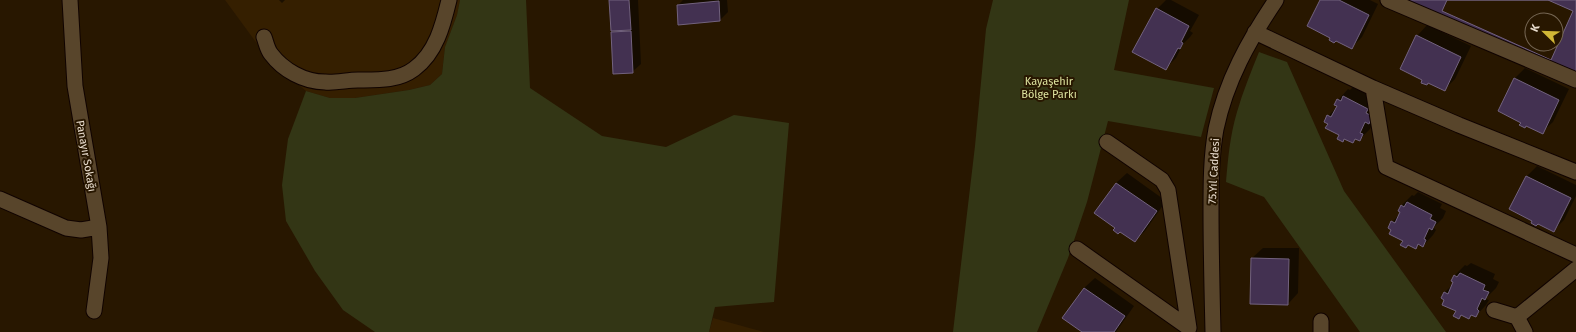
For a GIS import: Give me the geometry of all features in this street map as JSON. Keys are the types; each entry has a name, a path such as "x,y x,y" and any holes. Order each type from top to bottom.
{"street":[{"name":"Panayır Sokağı","path":"70,0 75,86 99,227 101,258 94,311"},
{"path":"264,37 270,53 280,64 289,72 310,80 325,82 396,78 414,69 427,56 438,38 450,0"},
{"name":"75.Yıl Caddesi","path":"1213,332 1212,165 1216,130 1228,89 1255,32 1276,0"},
{"path":"1388,0 1576,80"},
{"path":"1255,32 1373,88 1459,125 1576,172"},
{"path":"1373,88 1386,167 1576,255"},
{"path":"1107,142 1162,180 1168,190 1194,330"},
{"path":"0,199 66,228 81,230 99,227"},
{"path":"1077,249 1194,330"},
{"path":"1517,317 1576,270"},
{"path":"1494,310 1517,317 1525,332"}],"shaded area":[{"path":"225,0 460,0 457,15 445,47 442,74 430,85 409,90 355,98 330,98 306,91 293,80 261,49"},
{"path":"713,318 764,332 709,332"}],"green space":[{"path":"460,0 526,0 530,88 602,136 666,147 734,115 789,123 774,302 715,307 709,332 375,332 343,310 315,271 286,221 282,185 288,139 306,91 330,98 355,98 409,90 430,85 442,74 445,47 457,15"},
{"name":"Kayaşehir Bölge Parkı","path":"993,0 1129,0 1114,70 1214,88 1201,137 1108,121 1087,202 1068,258 1037,332 953,332 975,146 986,29"},
{"path":"1259,52 1287,62 1344,191 1446,332 1360,332 1264,197 1226,182 1233,129 1239,104"}],"building":[{"path":"609,0 629,0 631,30 611,31"},
{"path":"1320,0 1339,0 1369,15 1352,49 1336,41 1334,43 1329,40 1330,38 1307,26"},
{"path":"1403,0 1576,0 1576,75"},
{"path":"1447,0 1548,0 1573,11 1564,31 1564,12 1524,12 1524,48 1442,11"},
{"path":"719,1 720,21 678,25 677,5"},
{"path":"1156,8 1189,26 1181,42 1183,43 1180,49 1178,48 1166,70 1132,52"},
{"path":"631,31 633,73 613,74 611,32"},
{"path":"1416,35 1461,57 1445,91 1428,83 1427,85 1421,83 1422,80 1400,69"},
{"path":"1533,52 1555,52 1551,60"},
{"path":"1514,78 1559,100 1543,134 1526,126 1525,128 1519,125 1521,123 1498,111"},
{"path":"1343,96 1368,109 1366,113 1372,116 1369,124 1365,122 1360,133 1363,134 1360,141 1355,139 1353,143 1344,139 1343,142 1337,139 1339,135 1325,128 1328,124 1324,122 1327,115 1331,117 1337,106 1334,105 1337,99 1341,101"},
{"path":"1526,176 1571,198 1554,232 1538,224 1536,226 1531,223 1532,221 1509,209"},
{"path":"1116,183 1157,211 1135,242 1120,232 1118,234 1113,230 1115,228 1094,213"},
{"path":"1407,202 1432,215 1430,219 1436,222 1432,230 1429,228 1424,239 1426,240 1423,247 1418,244 1416,249 1408,245 1406,248 1400,245 1403,241 1389,234 1391,230 1388,228 1391,221 1395,223 1400,212 1398,211 1401,205 1404,207"},
{"path":"1251,258 1289,259 1288,305 1250,304"},
{"path":"1460,273 1485,285 1483,290 1489,292 1485,300 1482,298 1477,309 1479,311 1476,317 1471,315 1469,319 1461,315 1459,319 1453,316 1456,311 1442,305 1444,300 1441,298 1444,292 1448,294 1454,275 1457,277"},
{"path":"1084,288 1125,316 1114,332 1082,332 1062,318"}]}
